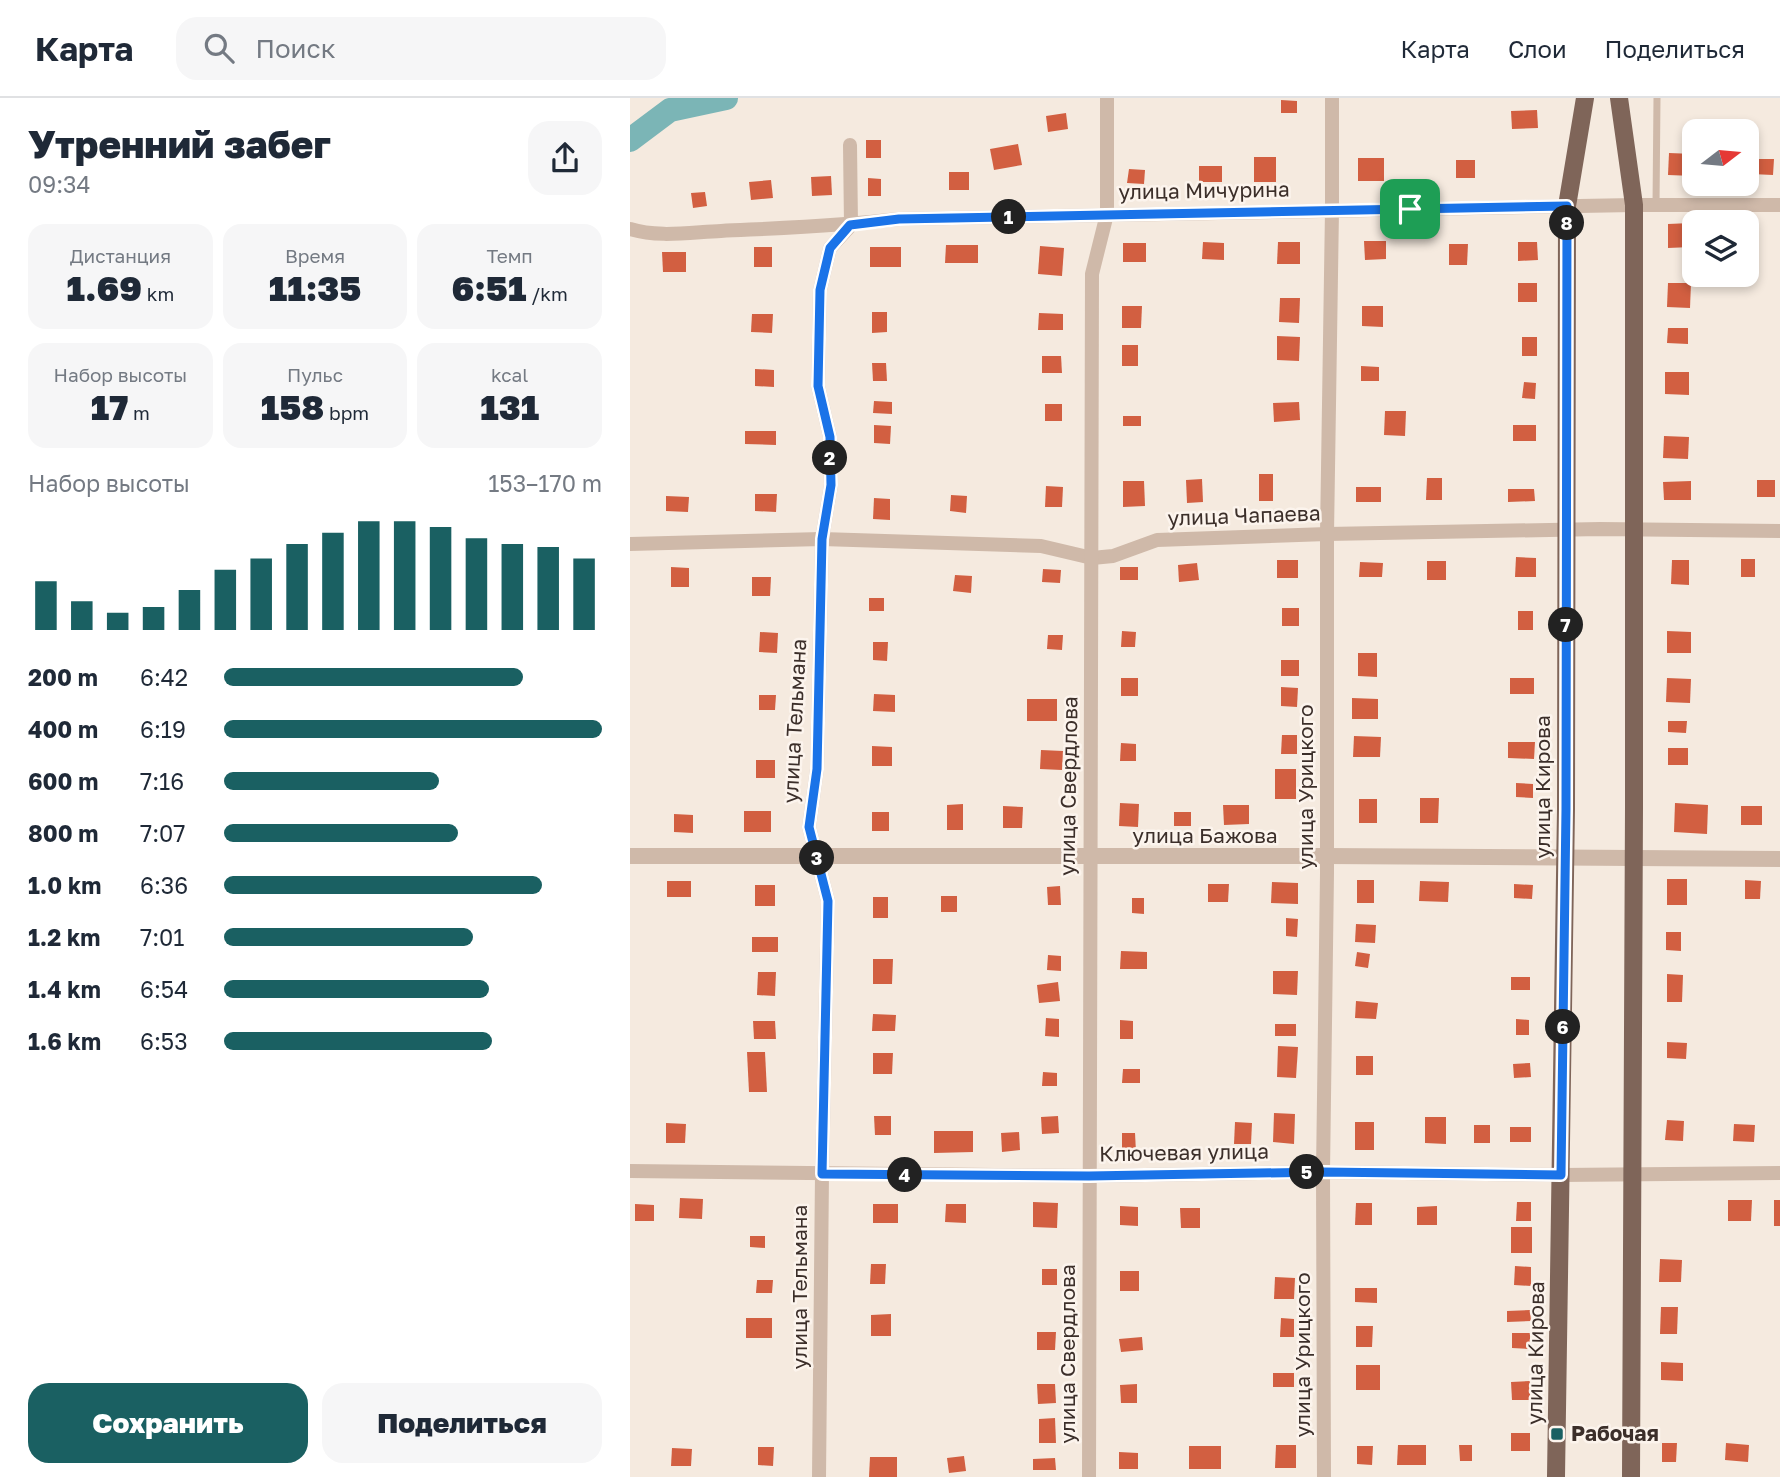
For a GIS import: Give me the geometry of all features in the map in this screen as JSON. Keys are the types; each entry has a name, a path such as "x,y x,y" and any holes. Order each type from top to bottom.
{"main road":[{"name":"улица Кирова","path":"1556,1477 1565,859 1567,206 1585,98"},
{"path":"1619,98 1634,205 1631,1477"}],"street":[{"name":"улица Свердлова","path":"1089,1477 1092,274 1107,215 1107,98"},
{"name":"улица Урицкого","path":"1324,1477 1323,1172 1332,98"},
{"path":"850,145 850,225"},
{"name":"улица Мичурина","path":"630,229 640,232 679,233 850,225 899,219 1567,206 1780,205"},
{"name":"улица Тельмана","path":"820,1477 822,1174 828,901 809,827 817,769 822,539 831,485 830,437 818,386 820,290 830,248 850,225"},
{"name":"улица Чапаева","path":"630,544 822,539 1041,546 1092,558 1113,556 1157,540 1566,530 1780,531"},
{"name":"улица Бажова","path":"630,856 1780,859"},
{"name":"Ключевая улица","path":"630,1171 1089,1176 1323,1172 1561,1175 1780,1173"}],"lane":[{"path":"1656,205 1657,98"}],"building":[{"path":"1281,100 1297,101 1297,113 1281,113"},
{"path":"1537,110 1538,128 1512,129 1511,111"},
{"path":"1066,113 1068,129 1048,132 1046,116"},
{"path":"866,140 881,140 881,158 866,158"},
{"path":"1018,144 1022,165 994,170 990,149"},
{"path":"1669,153 1682,154 1682,176 1668,175"},
{"path":"1254,157 1276,157 1276,182 1254,182"},
{"path":"1358,158 1384,158 1384,181 1358,181"},
{"path":"1759,159 1774,159 1773,175 1759,174"},
{"path":"1456,160 1475,160 1475,178 1456,178"},
{"path":"1199,166 1222,166 1222,182 1199,182"},
{"path":"1129,169 1145,170 1144,184 1127,183"},
{"path":"949,172 969,172 969,190 949,190"},
{"path":"831,176 832,195 812,196 811,177"},
{"path":"868,178 881,179 881,196 868,196"},
{"path":"771,180 773,198 751,200 749,182"},
{"path":"705,192 707,206 693,208 691,193"},
{"path":"1682,223 1682,247 1668,248 1668,224"},
{"path":"1364,241 1386,241 1386,259 1365,260"},
{"path":"1203,242 1224,243 1224,260 1202,259"},
{"path":"1278,242 1300,242 1300,264 1277,264"},
{"path":"1518,242 1537,242 1538,260 1518,261"},
{"path":"1123,243 1146,243 1146,262 1123,262"},
{"path":"1449,244 1468,244 1467,265 1449,265"},
{"path":"946,245 978,245 978,263 945,263"},
{"path":"1040,246 1064,248 1062,276 1038,274"},
{"path":"754,247 772,247 772,267 754,267"},
{"path":"870,247 901,247 901,267 870,267"},
{"path":"662,252 686,252 686,272 663,272"},
{"path":"1518,283 1537,283 1537,302 1518,302"},
{"path":"1668,283 1682,283 1682,287 1691,287 1690,308 1667,307"},
{"path":"1280,298 1300,298 1299,323 1279,322"},
{"path":"1122,306 1142,306 1141,328 1122,328"},
{"path":"1362,306 1383,306 1383,327 1362,326"},
{"path":"872,312 887,312 887,332 872,333"},
{"path":"1039,313 1063,314 1063,330 1038,330"},
{"path":"752,314 773,314 772,333 751,332"},
{"path":"1668,328 1688,328 1688,344 1667,343"},
{"path":"1277,336 1300,337 1299,361 1277,360"},
{"path":"1522,337 1537,337 1537,356 1522,356"},
{"path":"1122,345 1138,345 1138,366 1122,366"},
{"path":"1042,356 1061,356 1062,373 1042,373"},
{"path":"872,363 886,363 887,381 873,381"},
{"path":"1361,366 1379,367 1379,381 1361,381"},
{"path":"755,369 774,370 774,387 755,386"},
{"path":"1665,372 1689,372 1689,395 1665,394"},
{"path":"1524,382 1536,383 1535,399 1522,398"},
{"path":"874,401 892,402 892,414 873,413"},
{"path":"1299,402 1300,420 1274,422 1273,403"},
{"path":"1045,404 1062,404 1062,421 1045,421"},
{"path":"1385,411 1406,411 1405,436 1384,435"},
{"path":"1123,416 1141,416 1141,426 1123,426"},
{"path":"874,425 891,426 890,444 874,443"},
{"path":"1513,425 1536,425 1536,441 1513,441"},
{"path":"745,431 776,431 776,445 745,444"},
{"path":"1664,436 1689,437 1688,459 1663,458"},
{"path":"1259,474 1273,474 1273,501 1259,501"},
{"path":"1427,478 1442,478 1442,500 1426,500"},
{"path":"1202,479 1203,502 1187,503 1186,480"},
{"path":"1757,480 1775,480 1775,497 1757,497"},
{"path":"1123,481 1144,481 1145,506 1123,507"},
{"path":"1691,481 1691,500 1664,500 1663,482"},
{"path":"1046,486 1063,487 1062,507 1045,507"},
{"path":"1356,487 1381,487 1381,502 1356,502"},
{"path":"1508,489 1534,489 1535,501 1508,502"},
{"path":"755,494 777,494 776,512 755,511"},
{"path":"951,495 967,496 966,513 950,511"},
{"path":"666,496 689,497 688,512 666,511"},
{"path":"874,498 890,499 890,520 873,519"},
{"path":"1516,557 1536,558 1536,577 1515,577"},
{"path":"1741,559 1755,559 1755,577 1741,577"},
{"path":"1277,560 1298,560 1298,578 1277,578"},
{"path":"1672,560 1689,560 1689,585 1671,584"},
{"path":"1427,561 1446,561 1446,580 1427,580"},
{"path":"1360,562 1383,563 1382,577 1359,577"},
{"path":"1197,563 1199,580 1179,582 1178,565"},
{"path":"671,567 689,568 689,587 671,587"},
{"path":"1120,567 1138,567 1138,580 1120,580"},
{"path":"1043,569 1061,570 1060,583 1042,582"},
{"path":"955,575 972,576 971,593 953,591"},
{"path":"752,577 771,577 770,596 752,596"},
{"path":"869,598 884,598 884,611 869,611"},
{"path":"1282,608 1299,608 1299,626 1282,626"},
{"path":"1518,611 1533,611 1533,630 1518,630"},
{"path":"1122,631 1136,632 1135,647 1121,647"},
{"path":"1667,631 1691,632 1691,653 1667,653"},
{"path":"760,632 778,633 777,653 759,652"},
{"path":"1048,635 1063,635 1062,650 1047,649"},
{"path":"873,642 888,642 887,661 873,660"},
{"path":"1358,653 1377,653 1377,677 1358,676"},
{"path":"1281,660 1299,660 1299,676 1281,676"},
{"path":"1121,678 1138,678 1138,696 1121,696"},
{"path":"1510,678 1534,678 1534,694 1510,694"},
{"path":"1667,678 1691,679 1690,703 1666,702"},
{"path":"1281,687 1298,688 1297,707 1281,706"},
{"path":"874,694 895,695 895,712 873,711"},
{"path":"759,695 776,695 775,710 759,710"},
{"path":"1352,698 1378,699 1378,719 1352,719"},
{"path":"1027,699 1057,699 1057,721 1027,721"},
{"path":"1668,721 1687,721 1686,733 1668,732"},
{"path":"1282,735 1297,735 1297,754 1281,754"},
{"path":"1354,736 1381,737 1380,757 1353,757"},
{"path":"1508,742 1535,742 1534,759 1508,758"},
{"path":"1121,743 1136,744 1136,761 1120,761"},
{"path":"872,746 892,747 892,766 872,766"},
{"path":"1668,748 1688,748 1688,765 1668,765"},
{"path":"1041,750 1063,751 1062,770 1040,769"},
{"path":"756,760 775,760 775,778 756,778"},
{"path":"1275,769 1296,769 1296,799 1275,799"},
{"path":"1516,783 1533,784 1533,798 1516,797"},
{"path":"1420,798 1439,798 1438,823 1420,823"},
{"path":"1359,799 1377,799 1377,823 1359,823"},
{"path":"1120,803 1139,804 1138,827 1119,826"},
{"path":"1675,803 1708,805 1707,834 1674,832"},
{"path":"963,804 963,830 947,830 947,805"},
{"path":"1223,805 1249,805 1249,824 1224,825"},
{"path":"1003,806 1023,807 1022,828 1003,828"},
{"path":"1741,806 1762,806 1762,825 1741,825"},
{"path":"744,811 771,811 771,832 744,832"},
{"path":"872,812 889,812 889,831 872,831"},
{"path":"1174,812 1191,812 1191,826 1174,826"},
{"path":"674,814 693,815 693,833 674,832"},
{"path":"1667,879 1687,879 1687,905 1667,905"},
{"path":"1357,880 1374,880 1374,903 1357,903"},
{"path":"1745,880 1761,881 1760,899 1745,899"},
{"path":"667,881 691,881 691,897 667,897"},
{"path":"1420,881 1449,882 1448,902 1419,901"},
{"path":"1272,882 1298,883 1298,904 1271,903"},
{"path":"1208,884 1229,884 1228,902 1208,902"},
{"path":"1514,884 1533,885 1532,899 1514,898"},
{"path":"755,885 775,885 775,906 755,906"},
{"path":"1060,886 1061,905 1048,905 1047,887"},
{"path":"941,896 957,896 957,912 941,912"},
{"path":"873,897 888,897 888,918 873,918"},
{"path":"1132,898 1144,898 1144,914 1132,913"},
{"path":"1286,918 1298,919 1297,937 1286,936"},
{"path":"1356,924 1376,925 1375,943 1355,942"},
{"path":"1666,932 1681,932 1681,951 1666,950"},
{"path":"752,937 778,937 778,952 752,952"},
{"path":"1121,951 1147,952 1147,969 1120,969"},
{"path":"1357,952 1370,954 1368,968 1355,966"},
{"path":"1048,955 1061,956 1061,971 1047,970"},
{"path":"873,959 893,959 892,984 873,984"},
{"path":"1273,971 1298,971 1297,995 1273,994"},
{"path":"758,972 776,972 775,996 757,995"},
{"path":"1667,974 1683,975 1682,1002 1667,1002"},
{"path":"1511,977 1530,977 1530,990 1511,990"},
{"path":"1058,982 1060,1001 1039,1003 1037,985"},
{"path":"1356,1001 1378,1003 1376,1019 1355,1018"},
{"path":"873,1014 896,1015 895,1031 872,1031"},
{"path":"1046,1018 1059,1019 1059,1037 1045,1036"},
{"path":"1516,1019 1529,1020 1529,1035 1516,1035"},
{"path":"1120,1020 1133,1021 1133,1039 1120,1039"},
{"path":"753,1021 775,1021 776,1039 754,1039"},
{"path":"1275,1024 1296,1024 1296,1036 1275,1036"},
{"path":"1667,1042 1687,1043 1686,1059 1667,1058"},
{"path":"1278,1046 1298,1047 1296,1078 1277,1077"},
{"path":"747,1052 765,1052 767,1092 749,1092"},
{"path":"873,1053 893,1053 892,1074 873,1074"},
{"path":"1356,1056 1373,1056 1373,1075 1356,1075"},
{"path":"1530,1063 1531,1077 1514,1078 1513,1064"},
{"path":"1123,1069 1140,1069 1140,1083 1122,1083"},
{"path":"1043,1072 1057,1073 1057,1086 1042,1086"},
{"path":"1274,1113 1295,1114 1294,1144 1273,1142"},
{"path":"874,1116 891,1116 891,1135 875,1135"},
{"path":"1058,1116 1059,1133 1042,1134 1041,1117"},
{"path":"1425,1117 1446,1117 1446,1144 1425,1143"},
{"path":"1667,1120 1684,1121 1683,1141 1665,1140"},
{"path":"1235,1122 1252,1123 1251,1144 1234,1144"},
{"path":"1355,1122 1374,1122 1374,1150 1355,1150"},
{"path":"666,1123 686,1124 685,1143 666,1143"},
{"path":"1734,1124 1755,1125 1754,1142 1733,1141"},
{"path":"1474,1125 1490,1125 1490,1143 1474,1143"},
{"path":"1510,1127 1531,1127 1531,1142 1510,1142"},
{"path":"934,1131 973,1131 973,1152 934,1153"},
{"path":"1019,1132 1020,1150 1002,1152 1001,1133"},
{"path":"1122,1133 1135,1133 1136,1152 1122,1152"},
{"path":"680,1198 703,1199 702,1219 679,1218"},
{"path":"1728,1200 1752,1200 1751,1221 1728,1221"},
{"path":"1774,1200 1780,1200 1780,1226 1774,1226"},
{"path":"1033,1202 1058,1203 1057,1228 1033,1227"},
{"path":"1517,1202 1531,1202 1531,1221 1516,1221"},
{"path":"1356,1203 1372,1203 1372,1225 1355,1225"},
{"path":"635,1204 654,1205 654,1221 635,1221"},
{"path":"873,1204 898,1204 898,1223 873,1223"},
{"path":"946,1204 966,1204 966,1223 945,1222"},
{"path":"1120,1206 1138,1207 1138,1226 1120,1225"},
{"path":"1437,1206 1437,1225 1417,1225 1417,1207"},
{"path":"1180,1208 1200,1208 1200,1228 1181,1228"},
{"path":"1511,1227 1532,1227 1532,1253 1511,1253"},
{"path":"750,1236 765,1236 765,1248 750,1247"},
{"path":"1660,1259 1682,1260 1681,1282 1659,1282"},
{"path":"871,1264 886,1264 885,1284 870,1284"},
{"path":"1515,1266 1531,1267 1531,1286 1514,1285"},
{"path":"1042,1269 1057,1269 1057,1285 1042,1285"},
{"path":"1120,1271 1139,1271 1139,1291 1120,1291"},
{"path":"1275,1277 1295,1278 1294,1299 1274,1299"},
{"path":"757,1280 773,1280 772,1293 756,1293"},
{"path":"1355,1288 1377,1288 1377,1303 1355,1302"},
{"path":"1661,1307 1678,1307 1677,1334 1660,1334"},
{"path":"1530,1310 1531,1321 1507,1322 1507,1311"},
{"path":"891,1314 891,1336 871,1336 871,1315"},
{"path":"746,1318 772,1318 772,1338 746,1338"},
{"path":"1281,1318 1294,1319 1294,1337 1280,1337"},
{"path":"1356,1326 1373,1326 1372,1347 1356,1347"},
{"path":"1037,1332 1056,1332 1055,1350 1037,1350"},
{"path":"1512,1333 1530,1333 1530,1349 1512,1348"},
{"path":"1142,1337 1143,1350 1121,1352 1119,1339"},
{"path":"1661,1362 1683,1363 1683,1381 1661,1380"},
{"path":"1356,1365 1380,1365 1380,1390 1356,1390"},
{"path":"1273,1373 1294,1373 1294,1387 1273,1387"},
{"path":"1530,1381 1530,1400 1512,1400 1511,1382"},
{"path":"1037,1384 1055,1384 1056,1403 1038,1404"},
{"path":"1137,1384 1137,1403 1121,1403 1120,1385"},
{"path":"1055,1418 1056,1443 1039,1443 1039,1419"},
{"path":"1511,1433 1530,1433 1530,1451 1511,1451"},
{"path":"1662,1443 1677,1443 1676,1462 1662,1462"},
{"path":"1726,1443 1749,1445 1748,1462 1725,1460"},
{"path":"1276,1445 1296,1445 1296,1468 1275,1468"},
{"path":"1398,1445 1426,1445 1426,1465 1397,1465"},
{"path":"1459,1445 1472,1445 1472,1461 1460,1461"},
{"path":"1189,1446 1221,1446 1221,1469 1189,1469"},
{"path":"1357,1446 1373,1446 1372,1465 1357,1464"},
{"path":"758,1447 774,1447 773,1466 758,1465"},
{"path":"672,1448 692,1449 691,1466 671,1466"},
{"path":"1119,1452 1138,1453 1138,1469 1119,1469"},
{"path":"964,1456 966,1471 949,1473 947,1458"},
{"path":"870,1457 897,1457 897,1477 869,1477"},
{"path":"1055,1458 1056,1470 1033,1470 1033,1459"}],"waterway":[{"path":"630,140 670,110 726,98"}],"place":[{"name":"Рабочая","path":"1557,1434"}],"route":[{"path":"1567,206 1566,809 1561,1175 1323,1172 1089,1176 822,1174 828,901 809,827 817,769 822,539 831,485 830,437 818,386 820,290 830,248 850,225 899,219 1410,209 1567,206"}]}
